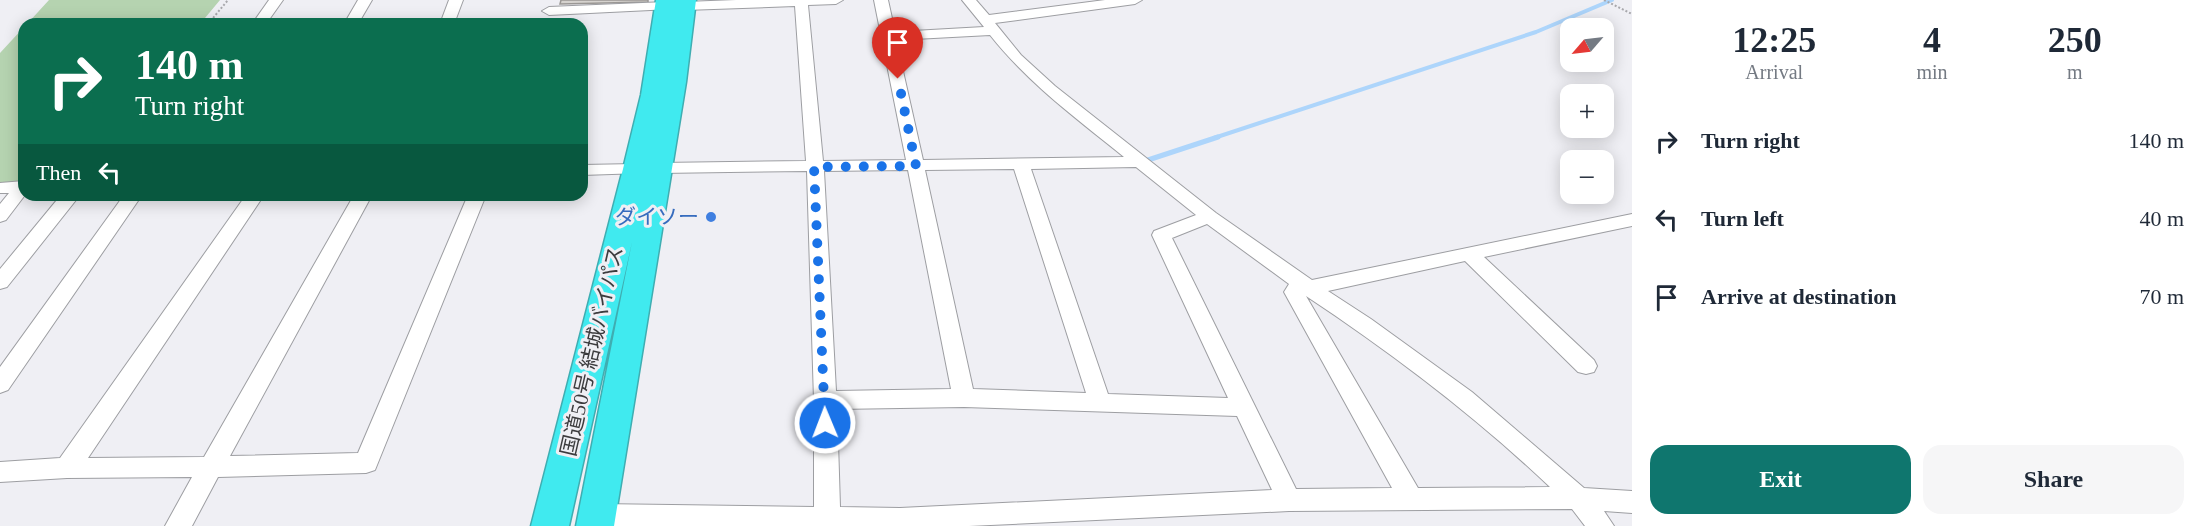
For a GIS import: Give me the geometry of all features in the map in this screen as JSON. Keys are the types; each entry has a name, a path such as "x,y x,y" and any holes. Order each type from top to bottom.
{"highway":[{"name":"国道50号 結城バイパス","path":"597,520 648,169 652,96 676,3"},
{"name":"国道50号 結城バイパス","path":"550,526 648,169"}],"street":[{"path":"263,18 276,0"},
{"path":"354,18 365,0"},
{"path":"449,18 456,0"},
{"path":"548,12 676,3 836,0"},
{"path":"881,0 964,398"},
{"path":"969,0 1030,72 1209,217 1304,285 1364,324 1464,398 1520,444 1578,498 1601,526"},
{"path":"889,36 989,25 1135,0"},
{"path":"801,1 814,167 825,400 826,517"},
{"path":"588,170 1142,162"},
{"path":"1021,164 1100,403"},
{"path":"0,188 18,186"},
{"path":"0,216 18,194"},
{"path":"0,282 66,201"},
{"path":"0,384 129,201"},
{"path":"67,468 251,201"},
{"path":"178,526 360,201"},
{"path":"0,472 67,468 366,463 475,201"},
{"path":"1209,217 1161,235 1289,500"},
{"path":"1411,500 1294,292 1304,285 1470,255 1632,220"},
{"path":"1470,255 1586,366"},
{"path":"825,400 964,398 1244,407"},
{"path":"597,520 666,521 826,517 1048,518 1289,500 1578,498 1632,502"}],"path":[{"path":"213,18 228,0"},
{"path":"1604,0 1632,14"}],"green space":[{"path":"49,0 220,0 205,18 32,18"},
{"path":"18,34 18,184 0,185 0,53"}],"building":[{"path":"561,0 648,0 648,2 560,4"}],"waterway":[{"path":"1214,138 1536,32 1612,0"},
{"path":"1148,160 1218,137"}],"place":[{"name":"ダイソー","path":"711,217"}],"route":[{"path":"825,423 814,167 916,166 898,79"}]}
